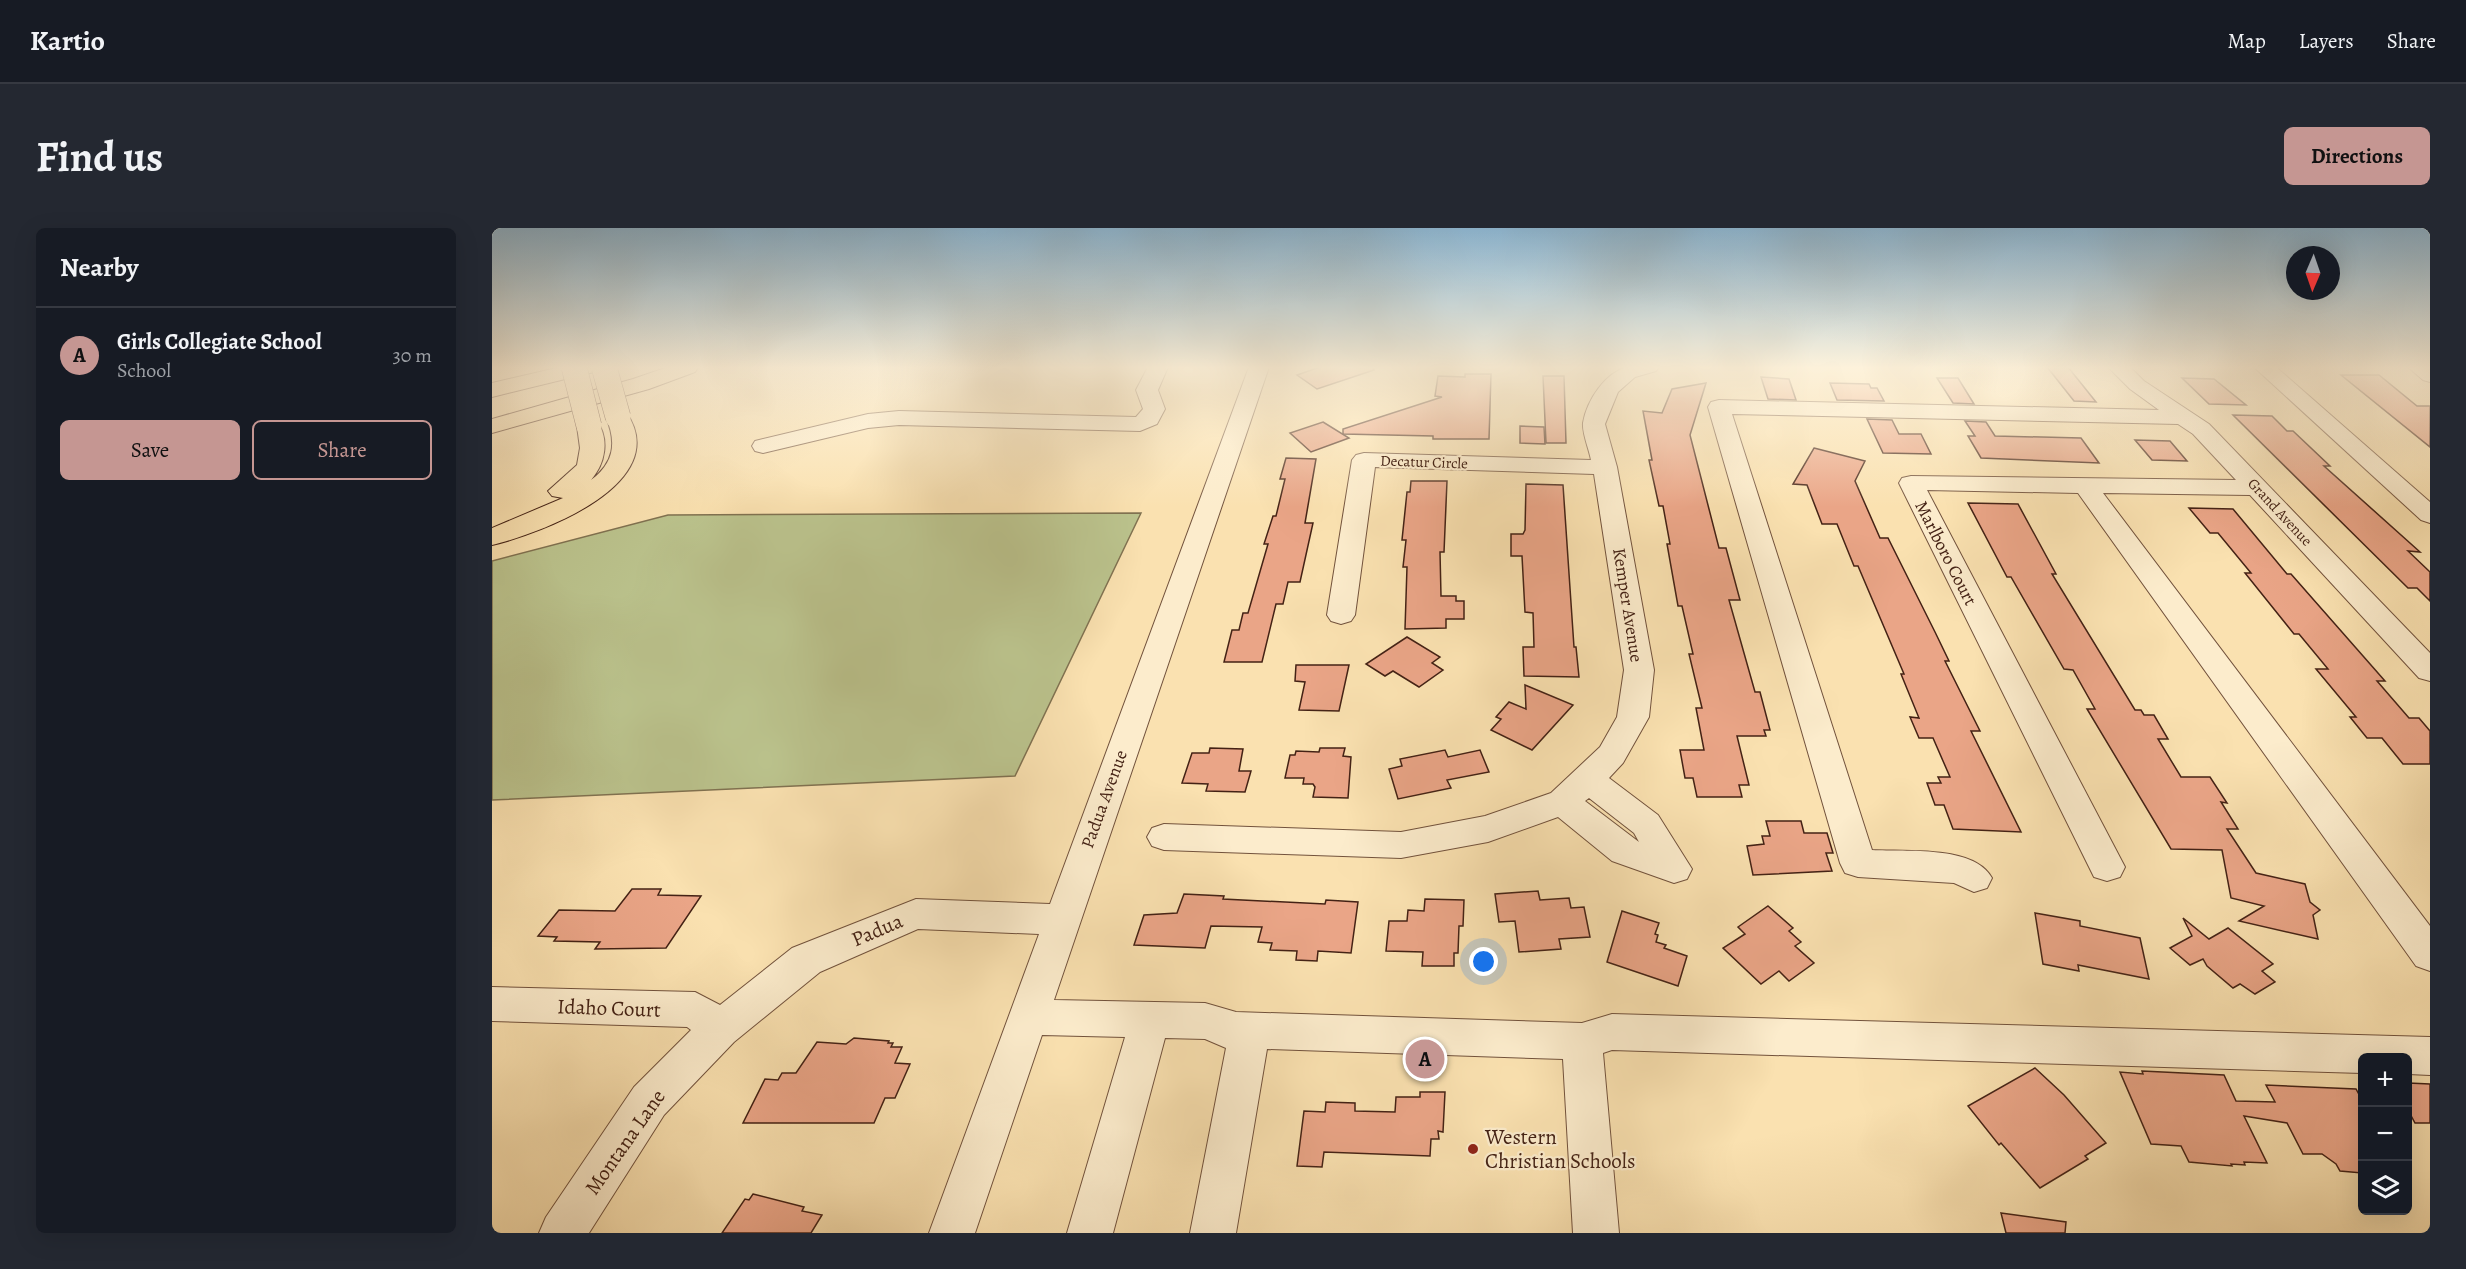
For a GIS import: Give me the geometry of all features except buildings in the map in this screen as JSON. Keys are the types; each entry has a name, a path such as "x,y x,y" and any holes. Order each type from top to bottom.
{"highway":[{"path":"492,426 535,414"},
{"path":"492,522 552,496 580,477 593,459 594,450 586,414"},
{"path":"492,537 531,523 569,505 611,474 620,463 626,444 617,414"}],"street":[{"path":"763,446 868,421 899,418 1140,424 1149,419 1152,414"},
{"name":"Padua Avenue","path":"952,1233 1242,414"},
{"name":"Kemper Avenue","path":"1164,837 1401,845 1488,829 1575,791 1612,755 1633,717 1639,670 1605,466 1594,424 1597,414"},
{"path":"1721,414 1858,863 1961,869 1974,878"},
{"path":"2039,414 2183,417"},
{"name":"Grand Avenue","path":"2179,414 2201,429 2430,671"},
{"path":"2317,414 2430,515"},
{"name":"Decatur Circle","path":"1341,615 1364,460 1605,466"},
{"name":"Marlboro Court","path":"2108,867 1911,483 2258,488"},
{"path":"2085,486 2430,955"},
{"name":"Padua","path":"720,1029 806,960 916,914 1061,920"},
{"name":"Idaho Court","path":"492,1004 695,1010 720,1029"},
{"path":"1028,1017 1205,1021 1236,1030 1582,1041 1612,1032 2430,1056"},
{"path":"1090,1233 1150,1019"},
{"name":"Montana Lane","path":"562,1233 649,1101 720,1029"},
{"path":"1213,1233 1248,1042 1236,1030"},
{"path":"1582,1041 1596,1233"}],"green space":[{"path":"1141,513 1015,776 492,800 492,561 668,515"}],"place":[{"name":"Girls Collegiate School","path":"1425,1059"},
{"name":"Western Christian Schools","path":"1473,1149"}]}
